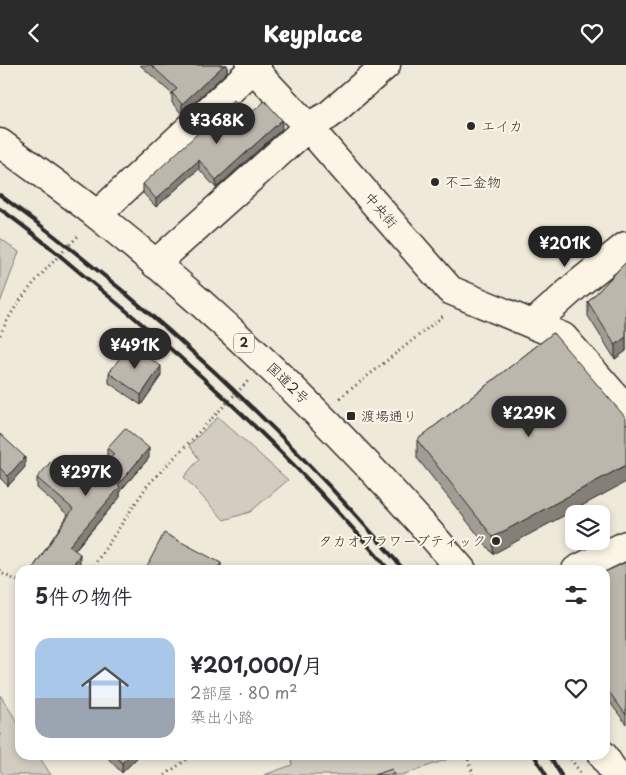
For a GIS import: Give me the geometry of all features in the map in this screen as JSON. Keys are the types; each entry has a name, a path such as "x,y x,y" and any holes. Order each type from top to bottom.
{"main road":[{"path":"155,264 308,127 329,115 386,65"},
{"path":"97,215 254,66"},
{"name":"中央街","path":"254,66 450,290 563,337 626,409"},
{"name":"国道2号","path":"0,143 97,215 267,363 364,459 458,565"},
{"path":"533,325 578,284 626,246"},
{"path":"586,565 626,545"},
{"path":"606,760 616,775"}],"path":[{"path":"0,335 10,314 29,288 97,215"},
{"path":"340,398 467,297"},
{"path":"93,565 147,486 267,363"},
{"path":"0,570 3,574 15,579"},
{"path":"165,775 187,760"},
{"path":"468,760 473,775"},
{"path":"572,760 582,775"}],"shaded area":[{"path":"0,238 19,252 0,303"},
{"path":"218,417 288,480 250,512 224,520 184,477 199,459 189,445"},
{"path":"0,695 15,718 15,760 41,760 51,775 3,775 0,770"},
{"path":"292,760 446,760 402,775 264,775 292,765"}],"building":[{"path":"151,65 224,65 182,104 172,93 177,89"},
{"path":"234,100 248,116 265,101 282,120 216,180 199,160 156,199 143,184"},
{"path":"626,262 626,337 615,345 588,302"},
{"path":"553,333 626,418 626,465 493,537 417,440"},
{"path":"129,345 161,366 141,395 109,373"},
{"path":"125,428 149,448 118,485 120,487 69,546 80,554 73,565 35,565 73,509 37,478 54,458 87,485 114,454 107,448"},
{"path":"0,434 25,457 8,476 0,468"},
{"path":"164,533 221,563 220,565 148,565"},
{"path":"626,562 626,715 610,693 610,570"},
{"path":"392,769 394,775 374,775"}],"railway":[{"path":"0,195 109,279 213,371 263,418 359,518 400,565"},
{"path":"0,209 34,234 129,313 246,418 320,492 385,565"},
{"path":"537,760 546,775"},
{"path":"552,760 561,775"}],"place":[{"name":"エイカ","path":"471,126"},
{"name":"不二金物","path":"435,182"},
{"name":"渡場通り","path":"351,416"},
{"name":"タカオフラワーブティック","path":"496,541"}]}
